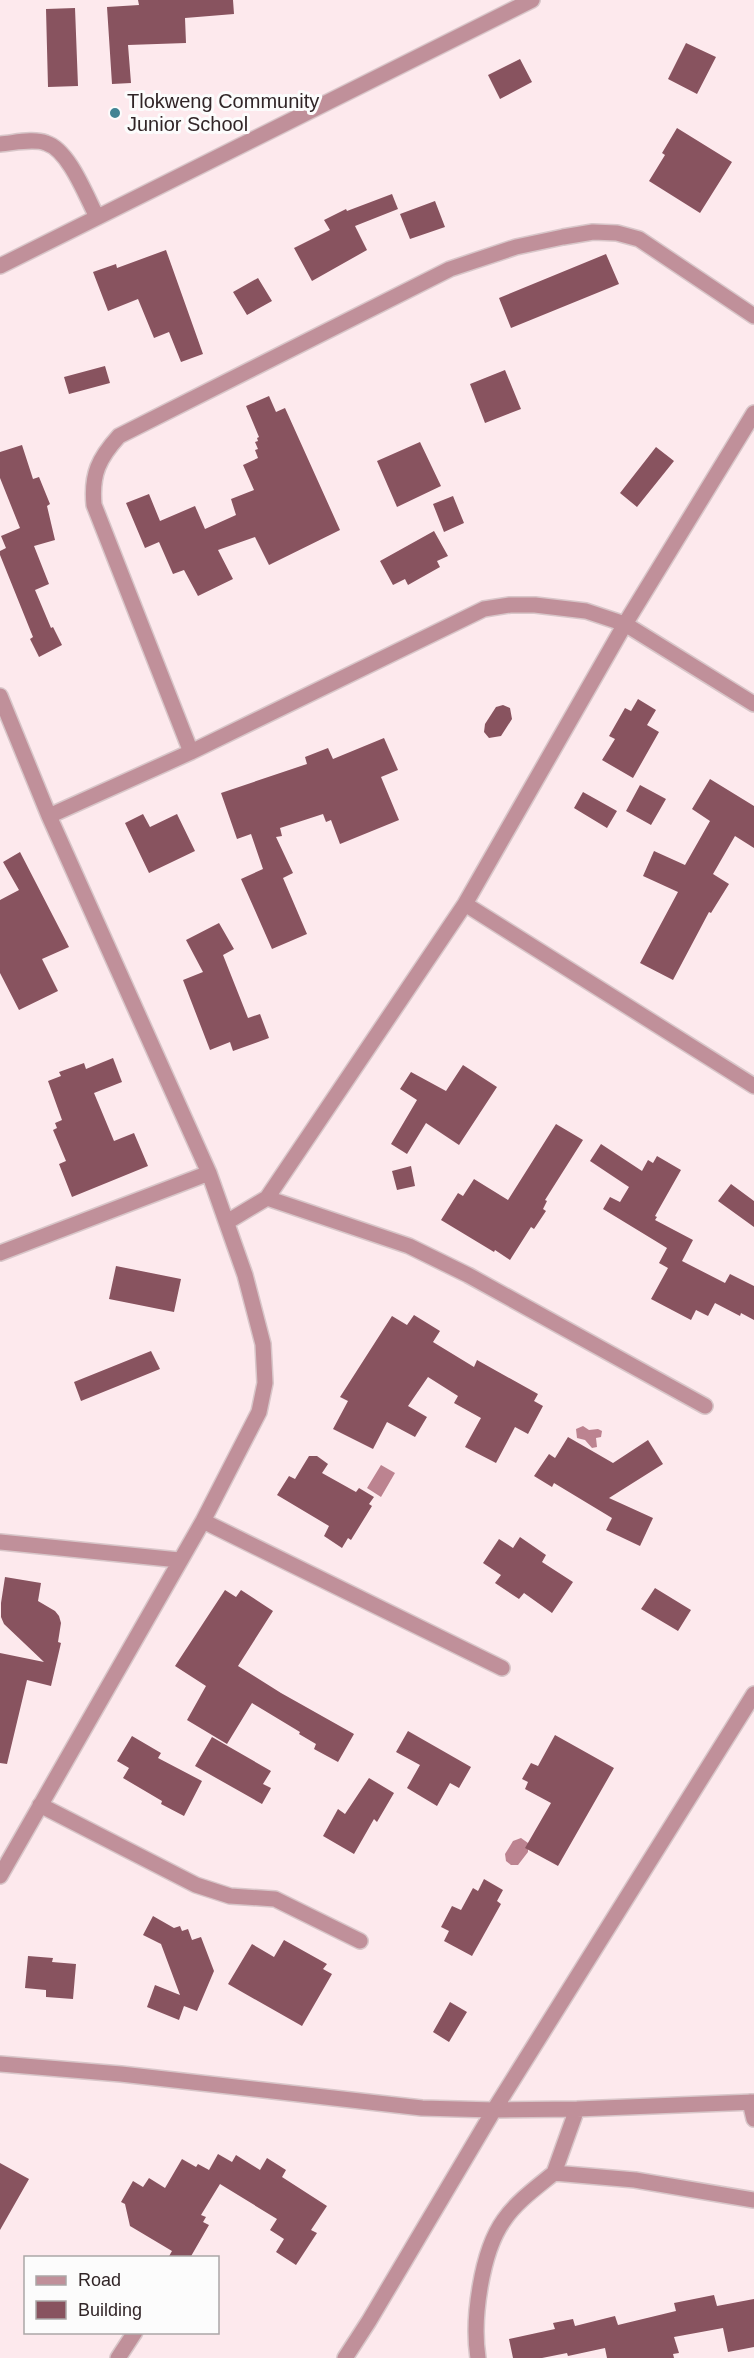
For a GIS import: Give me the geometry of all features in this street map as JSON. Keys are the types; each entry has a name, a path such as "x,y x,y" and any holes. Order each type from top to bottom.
{"street":[{"path":"0,266 532,0"},
{"path":"0,144 44,142 58,148 67,157 97,217"},
{"path":"191,752 94,505 92,488 97,469 104,453 119,436 450,269 516,247 563,237 593,232 617,233 639,239 754,316"},
{"path":"227,1222 267,1198 465,904 625,624 754,413"},
{"path":"49,816 191,752 484,609 510,605 535,605 586,611 625,624 754,704"},
{"path":"0,696 49,816 209,1173 245,1275 263,1344 265,1383 259,1412 203,1521 0,1876"},
{"path":"465,904 754,1086"},
{"path":"0,1253 209,1173"},
{"path":"267,1198 408,1246 468,1275 705,1406"},
{"path":"203,1521 502,1668"},
{"path":"0,1542 179,1560"},
{"path":"345,2358 494,2110 754,1694"},
{"path":"40,1805 196,1885 230,1896 275,1899 360,1941"},
{"path":"0,2064 120,2074 422,2108 577,2109 752,2102 754,2119"},
{"path":"478,2358 477,2306 493,2238 504,2219 554,2173 577,2109"},
{"path":"554,2173 635,2180 754,2200"},
{"path":"118,2358 134,2334"}],"shaded area":[{"path":"583,1426 589,1430 602,1431 601,1437 596,1438 597,1447 592,1448 585,1440 577,1438 576,1429"},
{"path":"381,1465 395,1473 381,1497 367,1488"},
{"path":"521,1838 528,1843 528,1852 518,1865 511,1865 506,1861 505,1854 513,1841"}],"building":[{"path":"138,0 233,0 234,14 185,18 186,43 128,45 131,83 112,84 107,7 139,5"},
{"path":"75,8 78,86 48,87 46,9"},
{"path":"686,43 716,57 697,94 668,79"},
{"path":"520,59 532,82 500,99 488,75"},
{"path":"677,128 732,162 700,213 649,181 665,155 662,153"},
{"path":"392,194 398,209 355,226 367,250 312,281 294,248 330,230 324,220 346,209 347,211"},
{"path":"435,201 445,227 410,239 400,214"},
{"path":"166,250 203,354 181,362 169,332 154,338 138,299 108,311 93,272 116,264 117,268"},
{"path":"606,254 619,284 511,328 499,298"},
{"path":"258,278 272,301 247,315 233,292"},
{"path":"105,366 110,383 69,394 64,377"},
{"path":"505,370 521,409 485,423 470,384"},
{"path":"269,396 276,412 285,408 340,530 269,565 255,537 218,550 233,579 198,596 184,570 173,574 159,542 145,548 126,503 149,494 160,521 195,506 205,529 236,515 231,499 254,490 243,465 258,458 255,442 259,437 246,406"},
{"path":"420,442 441,486 397,507 377,461"},
{"path":"22,445 33,479 39,477 50,504 47,506 55,540 34,546 49,584 35,590 51,628 53,627 62,645 39,657 30,639 33,637 0,555 0,551 6,548 1,536 20,528 0,478 0,452"},
{"path":"656,447 674,461 637,507 620,493"},
{"path":"453,496 464,523 444,532 433,504"},
{"path":"434,531 448,556 437,561 440,567 408,585 405,579 393,585 380,561"},
{"path":"638,699 656,710 647,725 659,732 633,778 602,760 615,739 609,736 625,708 631,711"},
{"path":"503,705 510,708 512,719 501,736 489,738 484,732 485,724 496,707"},
{"path":"384,738 398,770 381,777 399,820 340,844 331,820 326,822 323,814 280,828 282,836 276,837 293,873 283,878 307,934 272,949 241,879 263,869 251,834 237,839 221,793 307,764 305,757 328,748 333,759"},
{"path":"710,779 754,806 754,848 735,836 713,874 729,884 711,913 709,912 673,980 640,963 678,892 643,876 654,851 685,865 710,821 692,809"},
{"path":"640,785 666,799 651,825 626,811"},
{"path":"583,792 617,811 607,828 574,808"},
{"path":"143,814 150,827 177,814 195,851 149,873 125,823"},
{"path":"20,852 69,947 42,959 58,991 19,1010 0,973 0,900 19,890 3,862"},
{"path":"219,923 234,949 223,955 248,1018 260,1014 269,1038 233,1051 230,1042 210,1050 183,980 203,972 186,940"},
{"path":"113,1058 122,1082 94,1093 114,1141 134,1133 148,1166 72,1197 59,1164 66,1161 53,1130 57,1128 55,1123 62,1120 48,1081 61,1076 59,1072 84,1063 86,1069"},
{"path":"463,1065 497,1087 459,1145 426,1123 407,1154 391,1144 417,1100 400,1089 411,1072 446,1091"},
{"path":"556,1124 583,1140 545,1200 547,1201 543,1209 546,1211 534,1229 531,1227 510,1260 441,1220 458,1193 463,1196 474,1179 508,1200"},
{"path":"601,1144 642,1171 648,1160 653,1163 657,1156 681,1170 655,1216 657,1217 655,1220 693,1240 682,1261 725,1283 730,1274 754,1286 754,1320 741,1313 740,1316 715,1303 708,1316 696,1310 691,1320 651,1299 668,1268 659,1263 667,1248 603,1209 610,1197 620,1202 629,1187 590,1161"},
{"path":"411,1166 415,1186 397,1190 392,1171"},
{"path":"731,1184 754,1201 754,1227 718,1201"},
{"path":"116,1266 181,1279 174,1312 109,1299"},
{"path":"414,1315 440,1331 433,1342 474,1367 477,1360 538,1394 534,1401 543,1406 528,1434 515,1427 496,1463 465,1447 481,1418 454,1403 458,1396 428,1377 408,1406 427,1417 415,1437 387,1422 373,1449 333,1429 348,1401 340,1397 392,1316 407,1325"},
{"path":"151,1351 160,1369 81,1401 74,1382"},
{"path":"568,1437 613,1463 648,1440 663,1464 609,1498 653,1518 640,1546 606,1530 612,1518 554,1483 552,1487 534,1476 549,1454 555,1458"},
{"path":"309,1456 317,1456 328,1464 322,1473 356,1492 359,1488 374,1497 369,1504 372,1506 351,1540 348,1538 342,1548 324,1536 329,1526 277,1495 289,1476 295,1479"},
{"path":"520,1537 546,1555 542,1562 573,1582 552,1613 524,1593 519,1599 495,1583 501,1575 483,1563 499,1539 513,1548"},
{"path":"5,1577 41,1583 38,1601 55,1611 61,1623 58,1642 61,1643 51,1686 27,1680 7,1764 0,1763 0,1653 44,1662 4,1624 1,1617 1,1603"},
{"path":"655,1588 691,1610 678,1631 641,1609"},
{"path":"225,1590 236,1597 241,1590 273,1611 238,1666 354,1734 338,1762 314,1749 316,1744 299,1734 300,1732 252,1703 227,1744 187,1720 206,1686 175,1666"},
{"path":"408,1731 471,1767 459,1788 450,1783 437,1806 407,1788 420,1765 396,1752"},
{"path":"555,1735 614,1768 558,1866 525,1848 551,1803 525,1789 528,1782 522,1779 531,1763 538,1766"},
{"path":"132,1736 161,1753 158,1758 202,1781 184,1816 161,1804 162,1801 123,1778 129,1768 117,1761"},
{"path":"212,1737 271,1771 263,1784 271,1788 262,1804 195,1766"},
{"path":"369,1778 394,1793 377,1822 374,1819 354,1854 323,1836 338,1809 345,1814"},
{"path":"484,1879 503,1890 497,1901 501,1904 472,1956 444,1941 449,1931 441,1927 452,1906 461,1910 473,1888 478,1891"},
{"path":"153,1916 174,1928 180,1926 182,1931 188,1929 192,1940 201,1937 214,1971 197,2011 184,2006 179,2020 147,2007 155,1985 180,1995 161,1944 143,1935"},
{"path":"284,1940 327,1964 323,1969 332,1974 302,2026 228,1984 252,1944 274,1957"},
{"path":"28,1956 53,1958 52,1962 76,1964 73,1999 46,1997 46,1990 25,1988"},
{"path":"450,2002 467,2012 449,2042 433,2032"},
{"path":"218,2154 232,2162 236,2155 260,2170 267,2158 286,2170 282,2177 327,2206 311,2230 317,2233 296,2265 276,2252 284,2239 270,2230 277,2219 220,2184 201,2215 206,2217 203,2222 209,2225 191,2256 169,2256 172,2251 130,2226 125,2204 121,2202 133,2181 143,2187 149,2178 165,2188 182,2159 196,2167 198,2164 209,2170"},
{"path":"0,2163 29,2179 0,2230"},
{"path":"714,2295 717,2306 754,2299 754,2347 728,2352 723,2328 674,2337 679,2353 673,2354 674,2358 607,2358 605,2348 568,2356 567,2353 542,2358 513,2358 509,2339 555,2329 553,2323 573,2319 575,2326 615,2316 618,2325 676,2311 674,2303"}],"place":[{"name":"Tlokweng Community Junior School","path":"115,113"}]}
